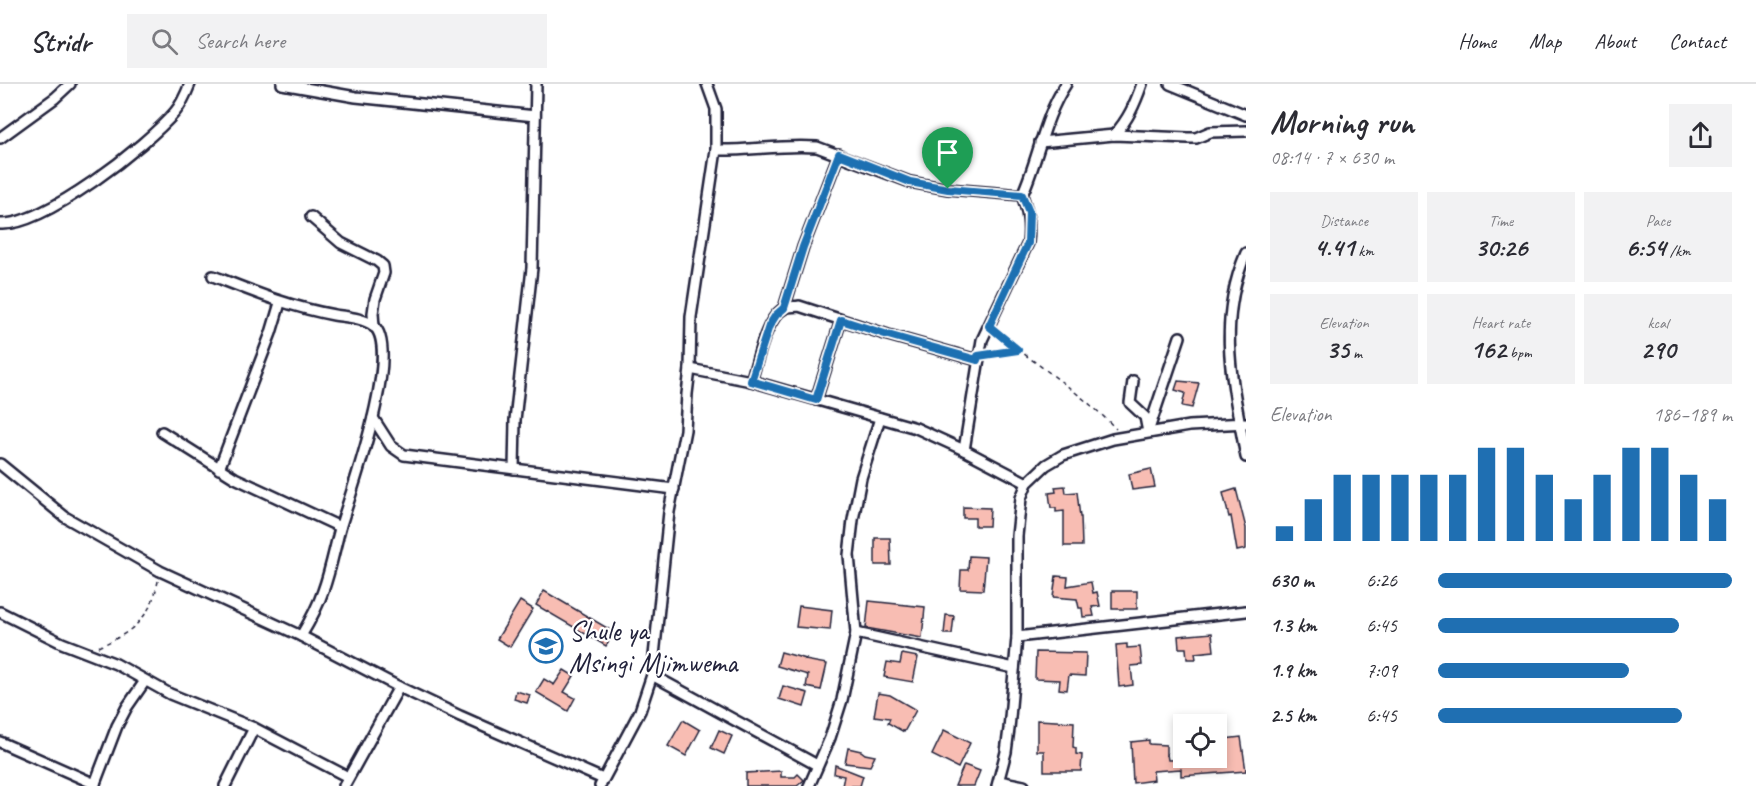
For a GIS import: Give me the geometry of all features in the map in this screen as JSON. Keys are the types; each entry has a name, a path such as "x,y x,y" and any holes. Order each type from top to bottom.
{"street":[{"path":"0,138 55,98 70,84"},
{"path":"0,224 9,225 37,215 72,195 112,166 142,143 175,112 190,84"},
{"path":"282,84 356,97 535,116"},
{"path":"514,469 515,420 532,268 536,84"},
{"path":"3,466 64,517 160,572 301,636 399,687 602,783 640,711 652,675 668,521 686,430 691,317 716,150 716,109 707,84"},
{"path":"964,450 982,340 1028,243 1029,212 1022,195 1041,142 1047,117 1066,84"},
{"path":"1114,135 1133,110 1142,84"},
{"path":"1170,84 1246,115"},
{"path":"1041,142 1114,135 1196,138 1210,132 1246,131"},
{"path":"716,150 746,151 803,146 818,147 910,182 948,189 1022,195"},
{"path":"751,381 769,326 784,308 803,247 839,154"},
{"path":"301,636 323,591 373,418 382,355 381,340 374,327 373,313 384,273 383,266 377,261 341,243 311,217"},
{"path":"1246,253 1236,281 1228,322 1231,374 1243,423 1246,457"},
{"path":"213,276 280,303 353,319 374,327"},
{"path":"219,469 271,333 280,303"},
{"path":"784,308 799,306 888,335 978,358"},
{"path":"816,400 841,320"},
{"path":"1148,432 1180,337"},
{"path":"690,369 751,381 916,428 1027,483"},
{"path":"1133,381 1130,403 1145,417 1148,432"},
{"path":"373,418 391,446 404,455 674,489"},
{"path":"809,786 830,738 842,700 856,633 849,555 861,478 880,418"},
{"path":"1024,786 998,784 1009,729 1017,637 1017,536 1021,498 1027,483 1046,465 1063,455 1124,437 1189,426 1243,423"},
{"path":"162,432 219,469 340,527"},
{"path":"1017,637 1246,611"},
{"path":"0,612 51,639 116,664 170,694 254,728 346,781 399,687"},
{"path":"856,633 1014,668"},
{"path":"652,675 817,765"},
{"path":"0,742 94,785 117,726 145,681"},
{"path":"225,786 254,728"}],"path":[{"path":"989,326 1096,407 1124,437"},
{"path":"978,358 1018,350"},
{"path":"87,652 121,638 144,616 157,590 160,572"}],"building":[{"path":"1178,381 1199,383 1192,408 1182,406 1185,393 1175,390"},
{"path":"1151,469 1155,487 1132,490 1129,474"},
{"path":"1065,486 1066,493 1077,492 1082,546 1064,546 1064,511 1056,512 1056,508 1051,508 1049,493 1056,492 1055,487"},
{"path":"1236,489 1246,528 1246,549 1237,551 1231,516 1229,517 1223,493"},
{"path":"963,507 990,508 989,526 975,526 975,518 963,518"},
{"path":"875,538 890,538 891,565 875,565"},
{"path":"969,556 986,557 983,590 960,589 961,570 968,570"},
{"path":"1056,576 1068,577 1067,586 1091,582 1093,593 1097,592 1100,606 1092,607 1094,616 1083,617 1082,608 1079,608 1077,599 1053,597"},
{"path":"544,591 614,632 606,646 536,605"},
{"path":"1112,591 1137,591 1137,609 1112,609"},
{"path":"520,601 533,609 510,647 497,639"},
{"path":"869,601 925,607 922,638 866,628"},
{"path":"799,606 832,610 830,630 796,627"},
{"path":"946,615 954,616 952,634 944,634"},
{"path":"1212,633 1214,651 1195,653 1196,659 1187,659 1186,648 1179,648 1178,636"},
{"path":"1127,644 1127,648 1140,647 1142,665 1131,666 1133,685 1119,687 1116,645"},
{"path":"781,652 827,664 821,690 806,687 808,675 777,666"},
{"path":"1036,652 1086,653 1085,676 1069,675 1067,690 1059,689 1060,680 1035,679"},
{"path":"902,654 918,657 913,682 884,677 887,662 900,664"},
{"path":"564,670 574,676 564,692 575,698 568,711 536,692 544,679 554,685"},
{"path":"783,686 808,693 804,707 779,699"},
{"path":"516,691 530,695 527,703 514,699"},
{"path":"878,693 890,695 916,710 904,732 888,723 890,718 874,716"},
{"path":"683,720 700,730 686,756 668,746"},
{"path":"1037,720 1074,722 1073,747 1076,748 1076,754 1082,755 1081,771 1044,771 1044,751 1037,751"},
{"path":"719,730 732,736 724,754 711,748"},
{"path":"944,730 970,743 958,768 932,755"},
{"path":"1241,737 1246,771 1181,776 1181,769 1153,771 1154,780 1133,783 1131,742 1149,740 1149,744 1166,745 1166,755 1168,760 1173,760 1173,768 1227,768 1227,739"},
{"path":"848,748 875,756 870,766 845,763"},
{"path":"835,765 863,776 860,786 842,786 844,776 834,774"},
{"path":"964,765 980,771 974,786 955,786"},
{"path":"781,771 781,777 795,777 798,774 804,780 797,786 746,786 746,773"}],"place":[{"name":"Shule ya Msingi Mjimwema","path":"546,646"}],"route":[{"path":"839,154 910,182 948,189 1022,195 1029,212 1028,243 989,326 1018,350 978,356 977,360 841,320 816,400 751,381 769,326 784,308 803,247 839,154"}]}
